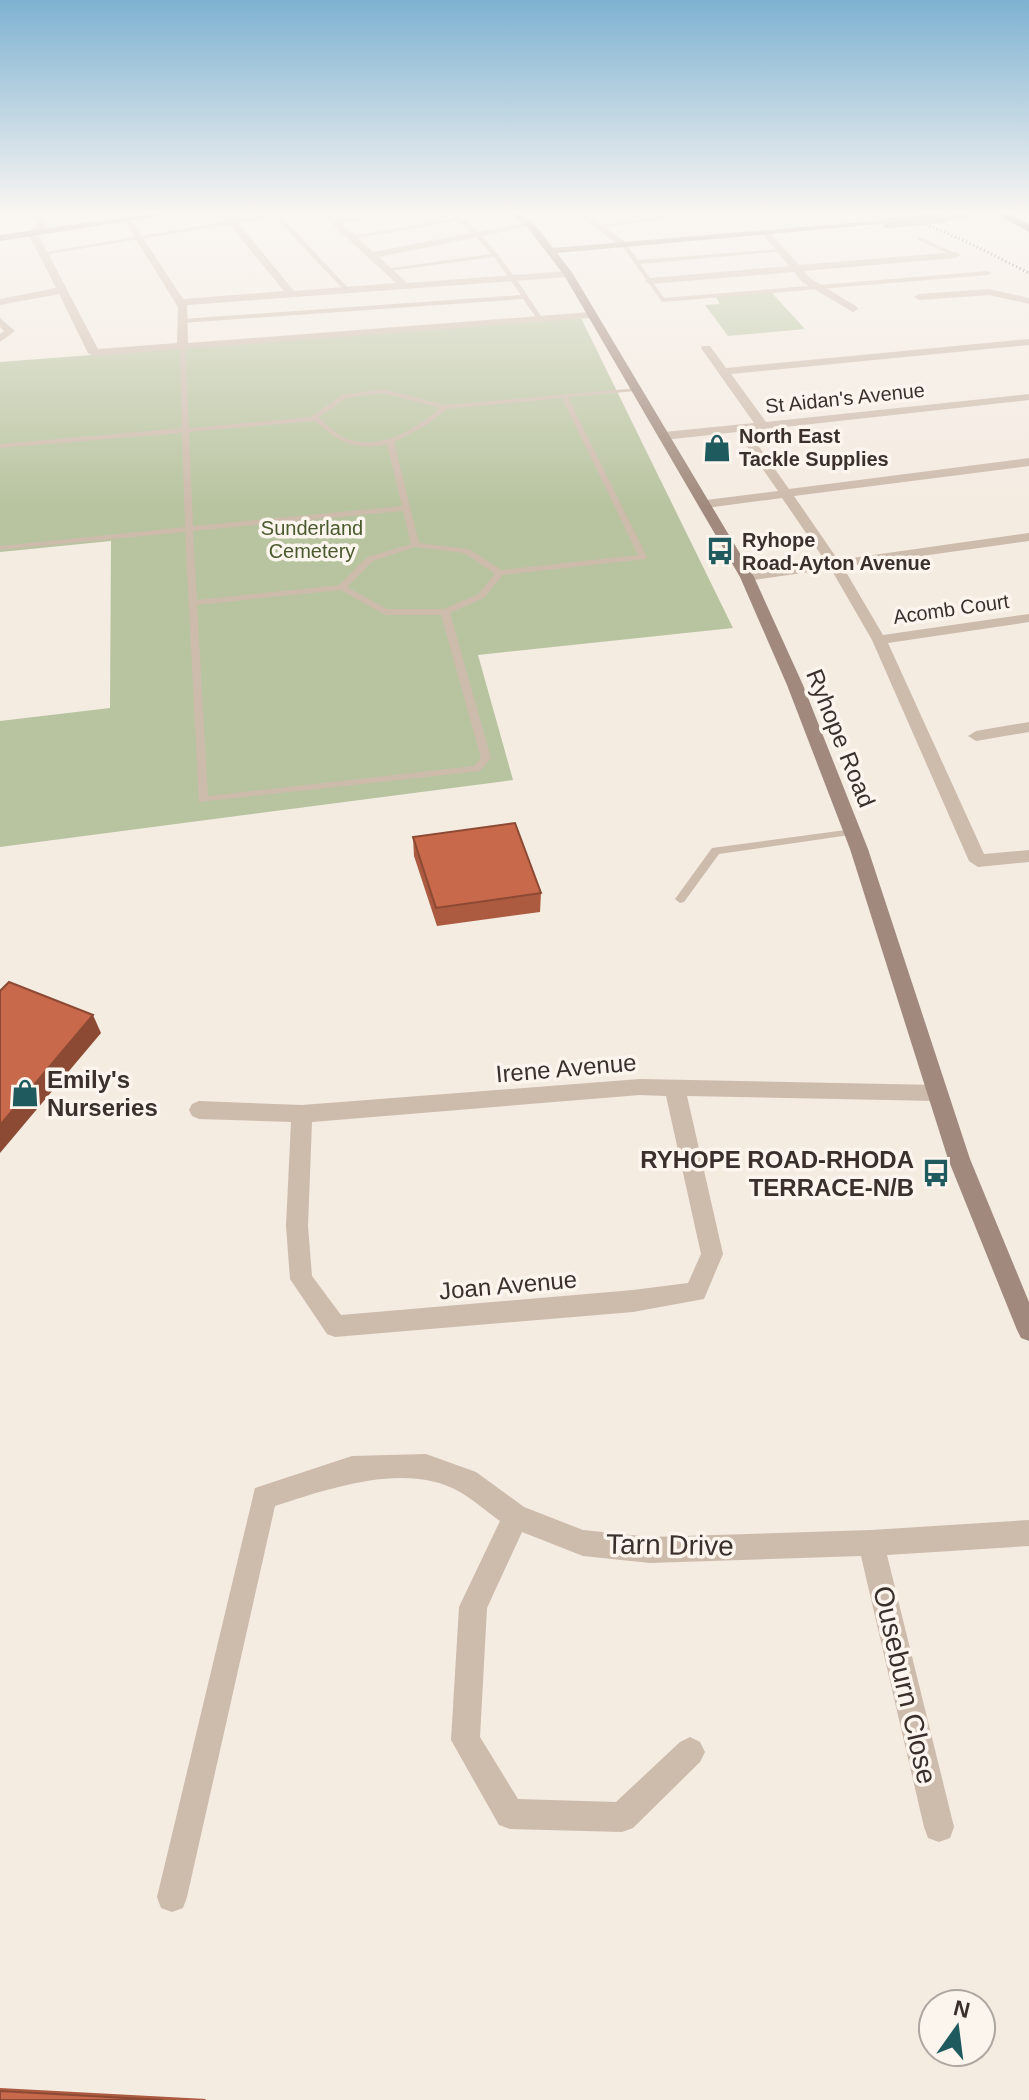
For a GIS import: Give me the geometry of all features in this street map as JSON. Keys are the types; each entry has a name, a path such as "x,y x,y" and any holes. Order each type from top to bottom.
{"main road":[{"name":"Ryhope Road","path":"588,310 747,577 795,685 853,832 959,1159 1029,1330"}],"street":[{"path":"72,310 94,353 591,315"},
{"path":"181,310 182,346"},
{"path":"0,321 10,331 0,339"},
{"path":"726,371 1029,342"},
{"path":"706,348 726,371 762,425"},
{"name":"St Aidan's Avenue","path":"664,436 1029,397"},
{"path":"740,427 835,565 879,640 978,861 1029,856"},
{"path":"706,504 1029,462"},
{"path":"747,577 1029,537"},
{"name":"Acomb Court","path":"879,640 1029,618"},
{"path":"976,736 1029,727"},
{"name":"Irene Avenue","path":"199,1110 302,1114 674,1087 937,1093"},
{"name":"Joan Avenue","path":"302,1114 297,1226 301,1279 335,1326 520,1308 633,1301 696,1292 712,1254 689,1141 674,1087"},
{"name":"Tarn Drive","path":"172,1897 264,1497 352,1469 426,1467 467,1481 516,1517 583,1543 650,1550 871,1543 1029,1533"},
{"path":"516,1517 473,1607 465,1740 510,1814 622,1817 690,1752"},
{"name":"Ouseburn Close","path":"871,1543 939,1827"}],"lane":[{"path":"182,321 339,310"},
{"path":"533,310 540,319"},
{"path":"182,346 203,800 477,769 486,758 445,612"},
{"path":"316,419 314,417 344,396 383,391 445,407 636,389"},
{"path":"342,587 370,559 415,545 466,551 500,573 643,557 564,396"},
{"path":"0,446 316,419 340,438 362,444 390,441 425,427 445,407"},
{"path":"390,441 415,545"},
{"path":"0,548 406,508"},
{"path":"193,603 342,587 385,612 445,612 481,596 500,573"},
{"path":"680,899 716,851 853,832"}],"green space":[{"path":"709,310 788,310 805,329 728,336"},
{"name":"Sunderland Cemetery","path":"581,318 733,628 478,655 513,780 0,847 0,721 110,708 111,541 0,552 0,362"}],"building":[{"path":"515,823 541,893 436,908 413,837"},
{"name":"Emily's Nurseries","path":"9,982 93,1015 0,1125 0,991"},
{"path":"0,2091 163,2100 0,2100"}],"place":[{"name":"North East Tackle Supplies","path":"717,448"},
{"name":"Ryhope Road-Ayton Avenue","path":"720,551"},
{"name":"Emily's Nurseries","path":"25,1093"},
{"name":"RYHOPE ROAD-RHODA TERRACE-N/B","path":"936,1173"}]}
